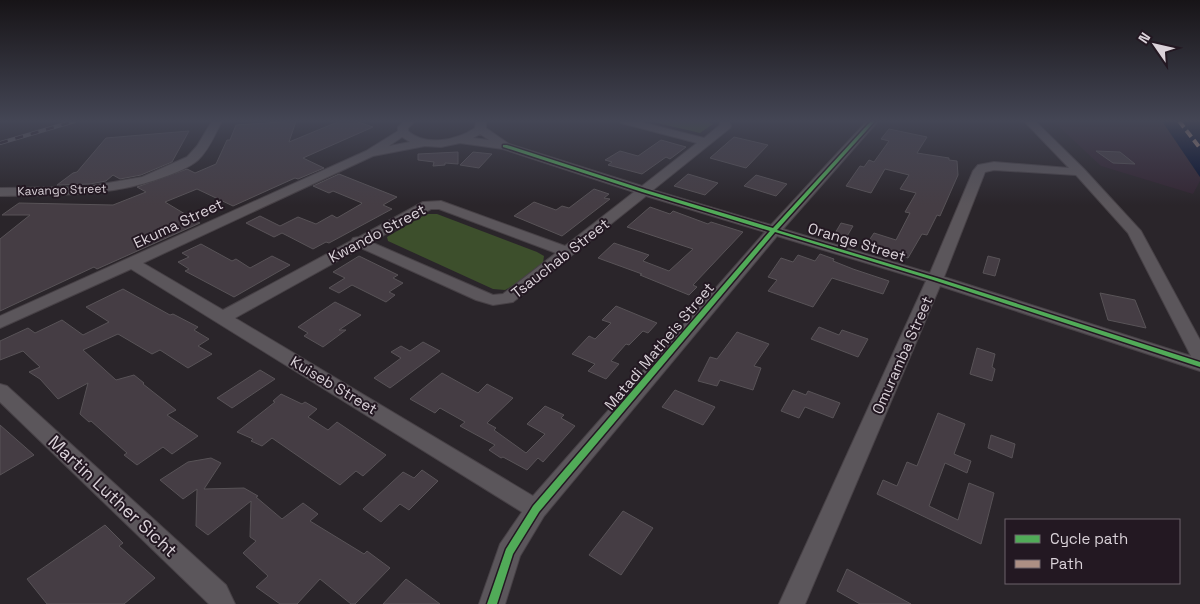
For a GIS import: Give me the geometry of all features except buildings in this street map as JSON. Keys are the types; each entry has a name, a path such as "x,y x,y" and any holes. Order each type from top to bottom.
{"street":[{"name":"Kavango Street","path":"0,192 113,189 139,183 171,170 191,159 200,149"},
{"name":"Ekuma Street","path":"0,323 375,149"},
{"name":"Ekuma Street","path":"370,153 391,149"},
{"name":"Orange Street","path":"515,149 644,191 775,229 935,279 1200,365"},
{"name":"Tsauchab Street","path":"358,241 482,297 493,300 512,297 696,149"},
{"name":"Matadi Matheis Street","path":"492,604 509,552 536,509 775,229 847,149"},
{"path":"1057,149 1134,231 1200,356"},
{"name":"Omuramba Street","path":"792,604 982,168 994,166 1080,172"},
{"name":"Kwando Street","path":"222,317 421,207 435,204 567,252"},
{"name":"Kuiseb Street","path":"131,262 536,509"},
{"name":"Martin Luther Sicht","path":"0,391 217,594 222,604"}],"shaded area":[{"path":"1083,149 1181,149 1200,177 1200,181 1193,194 1101,166"}],"green space":[{"path":"426,214 437,214 537,252 544,256 543,263 505,290 493,289 388,241 387,237"}],"water":[{"path":"1181,149 1200,149 1200,177"}],"cycle path":[{"path":"515,149 644,191 935,279 1200,365"},
{"path":"492,604 509,552 536,509 775,229 847,149"}]}
